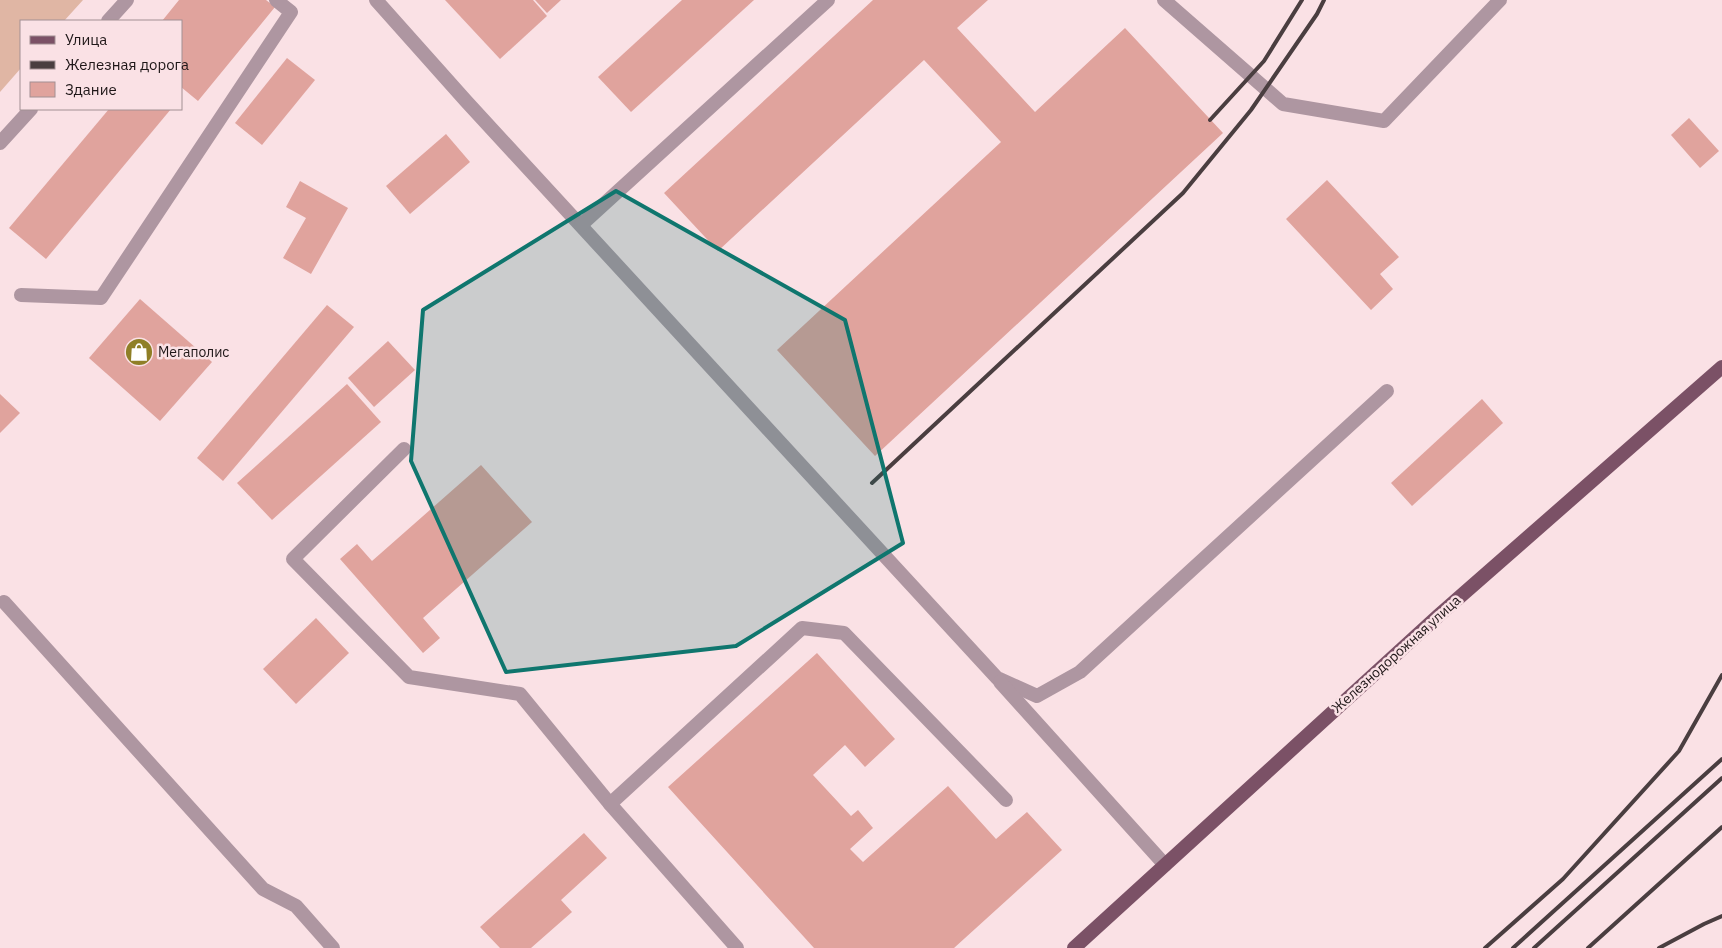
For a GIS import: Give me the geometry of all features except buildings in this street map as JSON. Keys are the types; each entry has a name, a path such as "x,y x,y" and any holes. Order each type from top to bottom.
{"main road":[{"name":"Железнодорожная улица","path":"1074,948 1438,616 1722,366"}],"lane":[{"path":"109,20 126,0"},
{"path":"21,296 101,298 291,12 276,0"},
{"path":"376,0 466,101 997,678 1165,865"},
{"path":"581,225 828,0"},
{"path":"1164,0 1283,104 1384,121 1500,0"},
{"path":"0,143 29,110"},
{"path":"997,678 1037,696 1080,672 1387,391"},
{"path":"404,449 293,559 409,677 520,694 610,804 737,948"},
{"path":"4,602 262,889 296,906 333,948"},
{"path":"610,804 802,628 844,632 1006,800"}],"highlighted area":[{"path":"616,191 845,320 903,543 736,646 506,672 411,461 423,310"}],"shaded area":[{"path":"0,0 83,0 65,20 20,20 20,69 0,92"}],"railway":[{"path":"1210,120 1264,61 1302,0"},
{"path":"872,483 1183,193 1251,110 1317,14 1324,0"},
{"path":"1485,948 1563,879 1679,751 1722,675"},
{"path":"1513,948 1722,759"},
{"path":"1534,948 1722,778"},
{"path":"1588,948 1722,827"},
{"path":"1659,948 1722,916"}],"place":[{"name":"Мегаполис","path":"139,352"}]}
